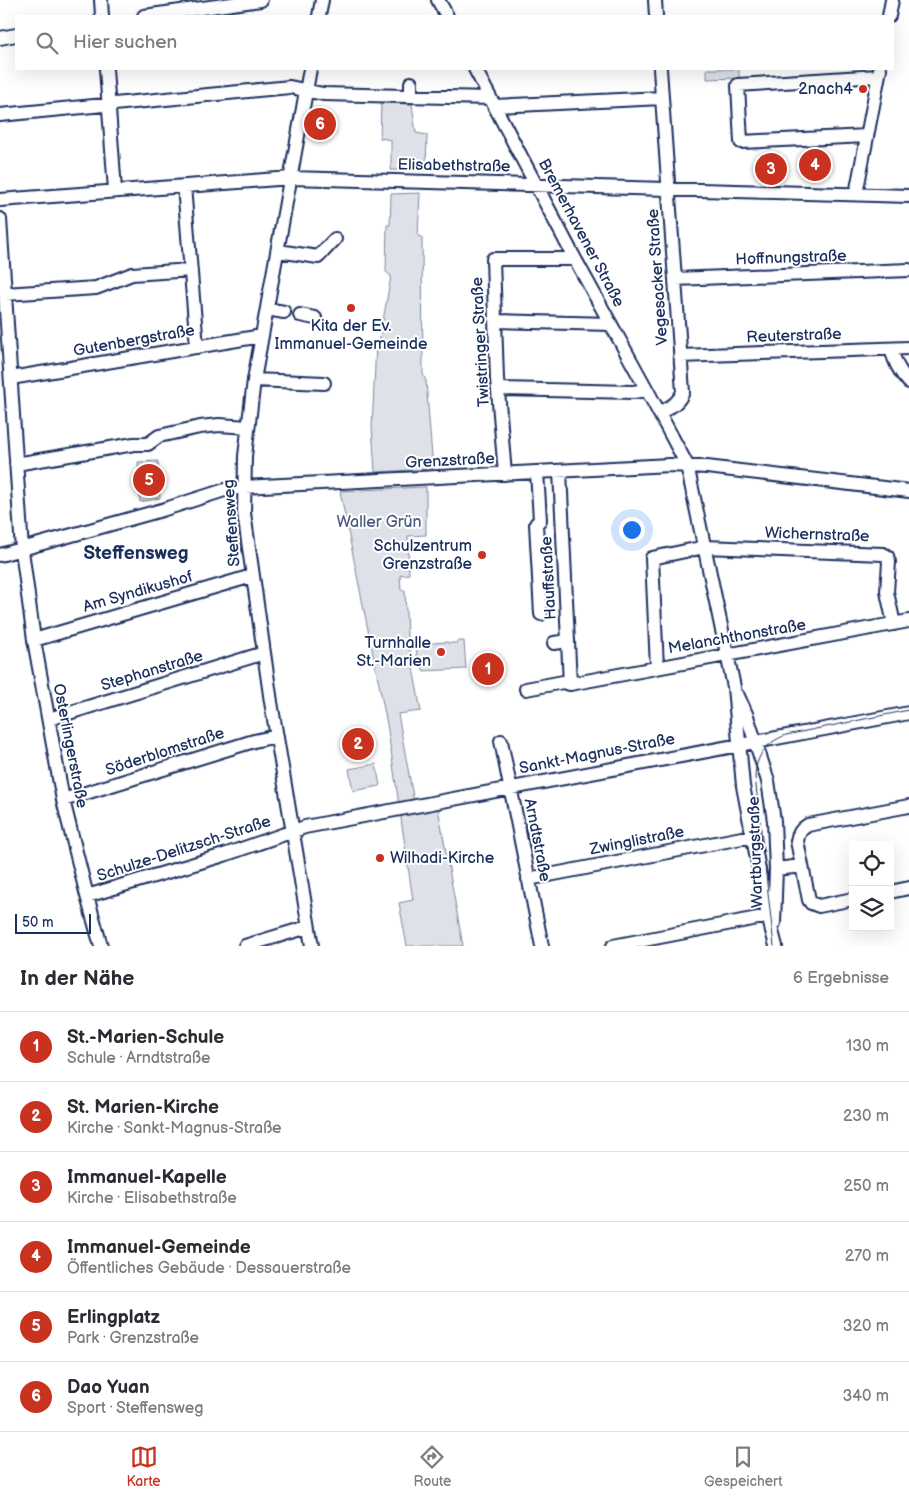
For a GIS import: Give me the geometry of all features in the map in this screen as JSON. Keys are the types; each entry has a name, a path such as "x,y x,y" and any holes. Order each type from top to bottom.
{"street":[{"path":"101,0 102,15"},
{"path":"151,15 260,0"},
{"path":"319,15 322,0"},
{"path":"438,0 446,15"},
{"path":"655,0 656,15"},
{"path":"889,15 892,0"},
{"path":"0,38 15,35"},
{"path":"106,70 115,190"},
{"name":"Steffensweg","path":"310,70 254,380 248,427 244,513 292,832 312,946"},
{"name":"Bremerhavener Straße","path":"476,70 574,259 659,413"},
{"name":"Vegesacker Straße","path":"659,413 680,400 682,392 660,70"},
{"path":"856,194 879,73 738,85 741,142 867,136"},
{"path":"411,83 411,96"},
{"path":"0,115 290,87 323,94 411,96 492,102 662,98"},
{"name":"Elisabethstraße","path":"0,200 291,178 909,196"},
{"path":"184,186 197,347"},
{"name":"Osterlingerstraße","path":"0,219 22,550 34,640 63,800 101,946"},
{"path":"278,251 318,257 335,239"},
{"name":"Twistringer Straße","path":"506,474 499,389 493,259 574,259"},
{"path":"5,294 96,288 132,274 191,270"},
{"name":"Hoffnungstraße","path":"675,279 909,270"},
{"path":"267,309 284,312"},
{"path":"300,315 315,318"},
{"path":"495,321 611,324"},
{"name":"Gutenbergstraße","path":"11,378 262,336"},
{"name":"Reuterstraße","path":"680,356 909,348"},
{"path":"891,349 896,365 909,382"},
{"path":"254,380 324,383"},
{"path":"499,389 633,392 647,390"},
{"path":"659,413 686,466"},
{"path":"16,464 134,444 148,444 159,436 200,427 219,425 248,427"},
{"name":"Grenzstraße","path":"0,555 162,510 228,489 244,487 686,466 909,491"},
{"name":"Wartburgstraße","path":"686,466 734,687 743,786 768,916 774,933"},
{"name":"Hauffstraße","path":"560,471 570,684"},
{"path":"537,472 540,520 536,524 541,614"},
{"path":"657,668 652,558 705,547"},
{"name":"Wichernstraße","path":"705,547 883,554 887,556 889,562 887,592 894,624"},
{"name":"Am Syndikushof","path":"34,640 252,576"},
{"name":"Melanchthonstraße","path":"526,689 563,682 570,684 728,656 909,621"},
{"path":"554,642 568,641"},
{"name":"Stephanstraße","path":"49,719 264,653"},
{"name":"Wartburgstraße","path":"734,687 747,716 768,780 774,821 776,869 774,933 776,946"},
{"name":"Sankt-Magnus-Straße","path":"292,832 304,827 510,787 714,749 740,746 909,713"},
{"name":"Söderblomstraße","path":"63,800 254,741 277,736"},
{"name":"Arndtstraße","path":"501,741 542,946"},
{"path":"849,900 819,910 811,904 797,841 798,834 802,828 808,825 909,806"},
{"name":"Schulze-Delitzsch-Straße","path":"87,896 292,832"},
{"name":"Zwinglistraße","path":"528,879 752,836"},
{"path":"776,869 802,866"},
{"path":"894,891 909,888"},
{"path":"613,946 768,916"},
{"path":"245,946 308,927"}],"green space":[{"path":"707,70 739,70 739,78 707,79"},
{"path":"381,103 412,104 416,133 427,135 426,170 391,170 391,140 380,138"},
{"name":"Waller Grün","path":"420,193 418,236 422,237 423,374 426,381 433,469 375,472 372,427 376,344 379,343 391,276 386,272 387,225 390,225 391,194"},
{"path":"158,461 160,498 140,502 138,462"},
{"name":"Waller Grün","path":"426,487 426,535 408,536 409,574 400,575 401,590 405,590 407,635 421,711 398,714 416,813 438,808 463,946 407,946 399,903 413,900 387,724 340,491"},
{"name":"Turnhalle St.-Marien","path":"457,641 464,641 466,669 423,671 422,659 417,659 416,644 457,643"},
{"path":"376,764 380,786 353,791 349,769"}],"tram line":[{"path":"774,946 755,777 757,762 760,756 768,746 786,735 909,710"}],"place":[{"name":"2nach4","path":"863,89"},
{"name":"Dao Yuan","path":"320,124"},
{"name":"Immanuel-Gemeinde","path":"815,165"},
{"name":"Immanuel-Kapelle","path":"771,169"},
{"name":"Kita der Ev. Immanuel-Gemeinde","path":"351,308"},
{"name":"Erlingplatz","path":"149,480"},
{"name":"Schulzentrum Grenzstraße","path":"482,555"},
{"name":"Turnhalle St.-Marien","path":"441,652"},
{"name":"St.-Marien-Schule","path":"488,669"},
{"name":"St. Marien-Kirche","path":"358,744"},
{"name":"Wilhadi-Kirche","path":"380,858"}],"district":[{"name":"Steffensweg","path":"136,553"}]}
